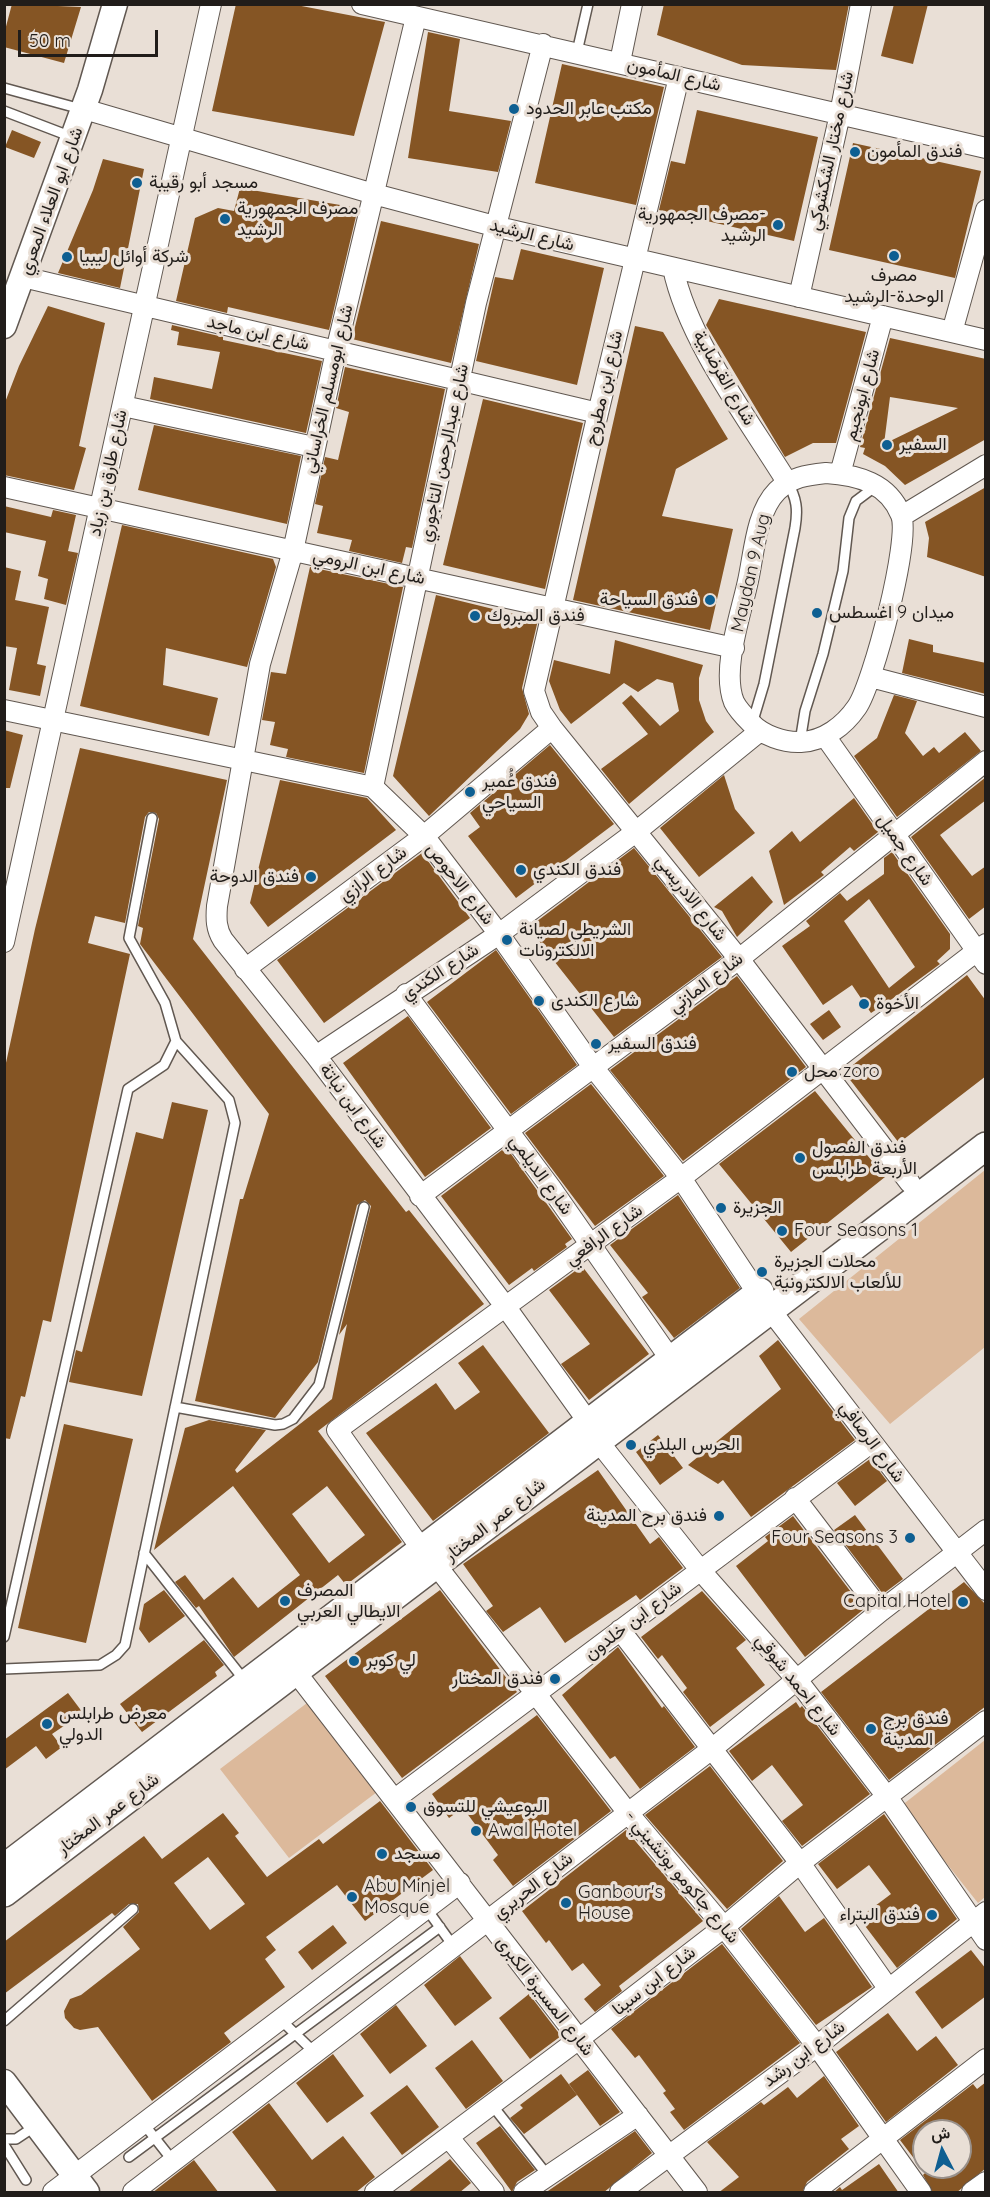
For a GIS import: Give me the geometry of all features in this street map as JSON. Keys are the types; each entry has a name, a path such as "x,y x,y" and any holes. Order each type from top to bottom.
{"main road":[{"name":"شارع عمر المختار","path":"4,1893 290,1664 764,1301 910,1183 986,1126"},
{"name":"شارع عمر المختار","path":"593,1432 671,1360 764,1301 986,1146"},
{"name":"شارع عمر المختار","path":"4,1868 248,1684 290,1664"}],"street":[{"name":"شارع ابو العلاء المعري","path":"4,326 84,109 115,4"},
{"name":"شارع طارق بن زياد","path":"4,942 211,4"},
{"name":"شارع المأمون","path":"362,4 397,8 416,17 543,44 986,148"},
{"path":"620,62 632,4"},
{"name":"شارع مختار الشكشوكي","path":"799,297 840,114 861,4"},
{"name":"شارع ابومسلم الخراساني","path":"242,760 260,664 293,550 336,351 416,17"},
{"name":"شارع عبدالرحمن التاجوري","path":"373,787 476,303 498,226 543,44"},
{"name":"شارع ابن مطروح","path":"536,701 534,691 634,259 679,77"},
{"name":"شارع الرشيد","path":"84,109 374,194 498,226 986,340"},
{"path":"952,332 986,210"},
{"name":"شارع القرضابية","path":"673,268 682,304 723,378 787,482"},
{"name":"شارع ابن ماجد","path":"23,278 598,413"},
{"name":"شارع ابونجيم","path":"840,474 883,316"},
{"path":"123,406 314,447"},
{"path":"902,516 986,465"},
{"path":"756,728 776,738 800,742 825,736 840,726 858,706 871,677 901,552 902,516 891,497 878,485 863,478 840,474 808,475 787,482"},
{"name":"Maydan 9 Aug","path":"756,728 734,702 730,671 760,526 769,500 787,482"},
{"name":"شارع ابن الرومي","path":"4,487 734,648"},
{"path":"871,677 986,707"},
{"name":"شارع الادريسي","path":"536,701 552,729 739,959 910,1183"},
{"path":"4,710 373,787"},
{"name":"شارع الكندي","path":"316,1056 499,934 637,831 756,728"},
{"name":"شارع الرازي","path":"245,969 424,836 552,729"},
{"name":"شارع جميل","path":"825,736 982,953"},
{"name":"شارع ابن نباتة","path":"242,760 217,906 218,933 316,1056 505,1306 593,1432"},
{"name":"شارع المازني","path":"420,1196 739,959 986,761"},
{"name":"شارع الاحوص","path":"373,787 424,836 499,934 593,1067 681,1178 764,1301"},
{"name":"شارع الرافعي","path":"430,1558 337,1430 681,1178 824,1068 982,953"},
{"name":"شارع الديلمي","path":"406,994 591,1244 671,1360"},
{"name":"شارع الرصافي","path":"764,1301 986,1590"},
{"name":"شارع احمد شوقي","path":"593,1432 701,1571 798,1681 979,1917 986,1940"},
{"name":"شارع ابن خلدون","path":"394,1799 872,1442"},
{"path":"795,1498 880,1611"},
{"name":"شارع الحريري","path":"134,2193 713,1748 798,1681 880,1611 986,1530"},
{"name":"- شارع جاكومو بوتشيني","path":"430,1558 628,1813 724,1927 817,2046 921,2193"},
{"path":"620,1630 800,1863 888,1988"},
{"name":"شارع المسيرة الكبرى","path":"290,1664 697,2193"},
{"name":"شارع ابن سينا","path":"382,2190 724,1927 800,1863 986,1721"},
{"path":"53,2193 81,2184 149,2130 280,2019 460,1883"},
{"name":"شارع ابن رشد","path":"620,2193 817,2046 979,1917"},
{"path":"814,2193 986,2059"},
{"path":"4,2082 81,2184"},
{"path":"524,2193 638,2115"},
{"path":"449,2138 494,2193"},
{"path":"972,2193 986,2182"}],"lane":[{"path":"577,52 588,4"},
{"path":"4,87 84,109"},
{"path":"4,111 73,138"},
{"path":"756,728 798,509 795,495 787,482"},
{"path":"800,742 805,711 823,654 843,571 849,518 856,501 878,485"},
{"path":"4,1669 100,1665 116,1655 125,1645 236,1123 229,1100 176,1041 165,1003 129,938 152,818"},
{"path":"4,1637 128,1089 164,1065 176,1041"},
{"path":"175,1407 275,1425 293,1419 319,1385 364,1207"},
{"path":"144,1553 248,1684"},
{"path":"426,1908 454,1947"},
{"path":"4,2021 133,1909"},
{"path":"129,2157 149,2130 296,2034 440,1928"},
{"path":"280,2019 316,2053"},
{"path":"492,2105 549,2176"},
{"path":"4,2139 16,2139 37,2125"},
{"path":"149,2130 173,2162"},
{"path":"4,2145 26,2180"}],"shaded area":[{"path":"985,1170 985,1347 890,1424 799,1319"},
{"path":"307,1703 377,1792 289,1858 220,1769"},
{"path":"985,1740 985,1897 978,1903 901,1806"}],"building":[{"path":"12,4 81,7 64,63 4,47 4,34"},
{"path":"236,4 291,4 385,22 354,136 212,111"},
{"path":"664,4 849,4 836,70 742,65 657,35"},
{"path":"894,4 928,4 913,64 881,56"},
{"path":"428,32 460,39 449,111 511,121 498,172 408,158"},
{"path":"562,64 664,87 636,205 535,183"},
{"path":"697,110 818,137 794,241 659,210 671,161 685,164"},
{"path":"12,130 41,142 34,158 5,147"},
{"path":"853,143 981,171 955,278 829,250"},
{"path":"103,159 144,169 120,288 58,273 93,190"},
{"path":"240,188 352,207 357,212 329,330 228,307 227,313 176,301 195,218 218,208 234,211"},
{"path":"381,221 479,244 451,363 352,339"},
{"path":"521,249 604,268 577,385 476,361 495,277 513,280"},
{"path":"719,299 866,332 836,443 813,443 785,457 706,325"},
{"path":"48,306 105,323 79,446 86,448 74,490 4,475 4,405 19,366"},
{"path":"172,325 223,337 223,340 322,361 306,433 150,399 154,377 212,389 220,352 177,345 179,332 171,330"},
{"path":"635,326 663,332 728,439 676,469 662,516 733,529 710,630 573,600"},
{"path":"890,338 986,359 986,439 905,485 885,466 863,454 865,448 860,447","holes":["890,397 958,408 884,444"]},
{"path":"345,367 445,389 412,548 406,547 402,563 349,551 352,540 317,533 323,506 315,504 325,457 338,460 349,412 336,408"},
{"path":"483,399 583,423 545,589 443,565"},
{"path":"154,425 301,456 287,524 138,490"},
{"path":"986,487 986,577 927,557 929,538 925,522"},
{"path":"4,506 51,517 53,510 76,515 68,551 78,553 66,605 44,599 48,579 38,576 46,541 4,532"},
{"path":"122,525 273,559 276,567 247,667 166,648 163,685 218,698 209,736 80,706"},
{"path":"4,567 21,571 15,600 49,607 37,664 46,666 40,696 9,690 17,648 4,646"},
{"path":"310,567 403,587 364,773 286,757 288,749 270,745 275,722 262,720 271,672 286,674"},
{"path":"436,595 538,620 522,688 529,714 520,729 429,816 393,776"},
{"path":"909,639 933,645 933,652 986,663 986,694 902,673"},
{"path":"615,640 703,665 699,678 699,700 706,721 714,732 629,804 601,769 648,734 622,703 631,695 660,726 679,711 673,683 657,679 638,692 624,683 571,724 560,710 549,681 554,660 610,674"},
{"path":"894,695 917,701 905,733 923,756 934,747 939,753 965,732 981,751 897,817 854,756 877,738"},
{"path":"4,730 23,735 10,788 4,788"},
{"path":"550,745 614,824 516,898 468,836 480,827 470,813"},
{"path":"80,748 227,780 193,939 406,1212 409,1210 484,1304 318,1431 402,1542 346,1585 338,1575 234,1657 199,1606 196,1608 175,1582 185,1575 204,1600 233,1577 258,1608 300,1575 233,1486 154,1550 185,1428 209,1420 266,1430 235,1470 237,1473 332,1399 347,1324 339,1335 371,1206 365,1200 357,1205 318,1362 275,1418 195,1401 240,1199 243,1199 269,1114 140,944 143,928 138,926 159,819 156,813 149,812 145,817 125,923 95,916 88,943 130,954 51,1322 43,1320 25,1397 21,1396 10,1439 4,1438 4,1072 35,929","holes":["327,1486 365,1535 329,1563 292,1514"]},
{"path":"724,775 735,809 755,833 699,877 660,828"},
{"path":"986,777 986,800 940,835 972,876 986,866 986,906 969,919 911,837"},
{"path":"280,780 367,798 396,830 268,927 250,903"},
{"path":"854,798 878,832 854,851 850,847 821,872 824,875 784,905 769,851 792,831 800,842"},
{"path":"634,848 722,957 614,1037 528,928"},
{"path":"892,852 950,934 950,949 937,961 940,964 895,997 871,1013 852,985 823,1005 782,946 810,926 806,921 840,893 847,901 884,874 884,858","holes":["869,899 915,967 889,988 895,997 844,921"]},
{"path":"422,853 470,918 324,1023 277,960"},
{"path":"752,876 773,902 737,937 722,911 714,907"},
{"path":"496,950 577,1065 511,1114 427,1002"},
{"path":"967,975 986,1001 986,1076 899,1143 844,1072"},
{"path":"737,976 806,1067 683,1161 610,1070"},
{"path":"829,1010 841,1027 823,1040 810,1024"},
{"path":"408,1016 491,1128 425,1177 343,1063"},
{"path":"591,1084 664,1176 595,1226 525,1133"},
{"path":"815,1091 885,1177 791,1252 719,1164"},
{"path":"172,1102 208,1110 142,1396 69,1382 76,1350 82,1352 136,1132 163,1139"},
{"path":"506,1147 572,1239 565,1244 567,1247 534,1271 532,1268 509,1285 441,1196"},
{"path":"678,1195 740,1288 674,1338 642,1297 648,1293 610,1245"},
{"path":"582,1266 649,1354 589,1400 561,1364 590,1344 549,1290"},
{"path":"778,1340 855,1440 751,1517 723,1480 718,1484 688,1465 781,1389 759,1356"},
{"path":"483,1345 549,1433 433,1521 366,1433 436,1383 455,1410 480,1392 458,1363"},
{"path":"64,1424 133,1439 86,1643 18,1628"},
{"path":"658,1435 683,1468 660,1485 636,1452"},
{"path":"870,1459 887,1481 855,1506 837,1483"},
{"path":"598,1470 650,1544 659,1537 683,1568 640,1600 636,1595 565,1643 540,1607 503,1632 486,1611 493,1606 463,1564"},
{"path":"855,1515 903,1579 883,1594 834,1530"},
{"path":"793,1516 864,1609 805,1657 736,1566 768,1541 765,1537"},
{"path":"964,1582 986,1605 986,1706 889,1780 821,1692"},
{"path":"164,1590 185,1616 149,1643 139,1629 144,1604"},
{"path":"440,1590 517,1692 402,1778 325,1676"},
{"path":"702,1591 746,1640 736,1648 765,1685 710,1727 683,1692 687,1688 662,1655 658,1659 641,1637"},
{"path":"204,1640 224,1665 215,1672 217,1676 142,1732 120,1704"},
{"path":"618,1647 662,1708 664,1706 695,1747 640,1789 615,1756 610,1759 562,1695"},
{"name":"معرض طرابلس الدولي","path":"68,1693 83,1713 52,1734 62,1747 46,1759 36,1746 4,1770 4,1740"},
{"path":"796,1702 800,1708 802,1706 870,1794 802,1846 782,1821 803,1805 772,1765 752,1781 729,1751"},
{"path":"537,1715 611,1811 513,1886 493,1860 498,1855 463,1808 449,1818 432,1794"},
{"path":"710,1766 783,1861 727,1909 645,1815"},
{"path":"380,1801 433,1870 365,1921 337,1885 266,1937 276,1950 265,1959 285,1987 224,2033 231,2042 152,2101 98,2027 80,2030 74,2028 65,2018 64,2011 70,1999 81,1995 140,1949 123,1927 139,1912 138,1904 129,1904 115,1916 112,1913 4,1994 4,1942 144,1836 162,1859 223,1813 239,1833 235,1836 267,1877 319,1839 323,1844","holes":["208,1857 245,1904 210,1930 174,1883"]},
{"path":"884,1814 957,1919 897,1968 859,1918 891,1894 869,1865 837,1889 818,1864"},
{"path":"626,1830 703,1921 619,1986 622,1991 595,2012 584,1999 601,1985 583,1963 572,1971 549,1940 546,1943 522,1911"},
{"path":"779,1896 805,1932 824,1918 872,1987 816,2025 741,1929"},
{"path":"333,1925 347,1943 312,1970 298,1952"},
{"path":"722,1944 800,2043 684,2130 670,2112 675,2109 663,2093 666,2091 639,2055 635,2058 611,2029"},
{"path":"971,1950 986,1969 986,1996 942,2029 915,1992"},
{"path":"460,1956 492,1998 455,2026 424,1985"},
{"path":"529,1994 561,2036 530,2059 499,2018"},
{"path":"396,2005 427,2046 390,2074 360,2034"},
{"path":"888,2013 917,2051 936,2036 958,2065 886,2122 836,2052"},
{"path":"472,2040 503,2081 466,2109 435,2068"},
{"path":"333,2054 364,2096 327,2123 296,2083"},
{"path":"588,2070 620,2112 600,2126 569,2084"},
{"path":"561,2074 577,2095 524,2134 510,2118 523,2108 520,2105"},
{"path":"824,2076 859,2126 841,2139 849,2149 807,2182 802,2193 718,2193 739,2177 707,2142 761,2102 764,2105 788,2087 797,2098"},
{"path":"986,2082 986,2168 956,2193 933,2193 925,2179 972,2179 972,2119 927,2119 973,2084 977,2089"},
{"path":"407,2085 439,2127 402,2155 370,2113"},
{"path":"269,2103 312,2160 343,2136 375,2177 355,2193 278,2193 232,2132"},
{"path":"500,2126 535,2170 517,2182 512,2192 476,2143"},
{"path":"635,2131 652,2153 603,2193 545,2193"},
{"path":"912,2131 912,2156 900,2140"},
{"path":"450,2159 471,2183 459,2193 407,2193"},
{"path":"194,2160 219,2193 152,2193"},
{"path":"879,2164 899,2193 833,2193 840,2187 842,2190"}],"place":[{"name":"مكتب عابر الحدود","path":"514,109"},
{"name":"فندق المأمون","path":"855,152"},
{"name":"مسجد أبو رقيبة","path":"137,183"},
{"name":"مصرف الجمهورية الرشيد","path":"225,219"},
{"name":"مصرف الجمهورية- الرشيد","path":"778,225"},
{"name":"مصرف الوحدة-الرشيد","path":"894,256"},
{"name":"شركة أوائل ليبيا","path":"67,257"},
{"name":"السفير","path":"887,445"},
{"name":"فندق السياحة","path":"710,600"},
{"name":"ميدان 9 اغسطس","path":"817,613"},
{"name":"فندق المبروك","path":"475,616"},
{"name":"فندق عُُمير السياحي","path":"470,792"},
{"name":"فندق الكندي","path":"521,870"},
{"name":"فندق الدوحة","path":"311,877"},
{"name":"الشريطي لصيانة الالكترونات","path":"507,940"},
{"name":"شارع الكندى","path":"539,1001"},
{"name":"الأخوة","path":"864,1004"},
{"name":"فندق السفير","path":"596,1044"},
{"name":"محل zoro","path":"792,1072"},
{"name":"فندق الفصول الأربعة طرابلس","path":"800,1158"},
{"name":"الجزيرة","path":"721,1208"},
{"name":"Four Seasons 1","path":"782,1231"},
{"name":"محلات الجزيرة للألعاب الالكترونية","path":"762,1272"},
{"name":"الحرس البلدي","path":"631,1445"},
{"name":"فندق برح المدينة","path":"719,1516"},
{"name":"Four Seasons 3","path":"910,1538"},
{"name":"المصرف الايطالي العربي","path":"285,1601"},
{"name":"Capital Hotel","path":"963,1602"},
{"name":"لي كوبر","path":"354,1661"},
{"name":"فندق المختار","path":"555,1679"},
{"name":"معرض طرابلس الدولي","path":"47,1724"},
{"name":"فندق برج المدينة","path":"871,1729"},
{"name":"البوعيشي للتسوق","path":"411,1807"},
{"name":"Awal Hotel","path":"476,1831"},
{"name":"مسجد","path":"382,1854"},
{"name":"Abu Minjel Mosque","path":"352,1897"},
{"name":"Ganbour's House","path":"566,1903"},
{"name":"فندق البتراء","path":"932,1915"}]}
